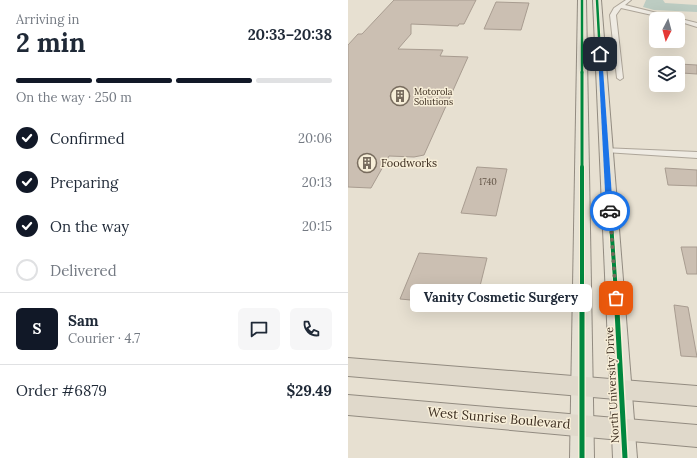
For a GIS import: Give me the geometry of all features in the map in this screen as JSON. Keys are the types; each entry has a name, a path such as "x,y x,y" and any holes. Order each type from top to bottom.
{"highway":[{"path":"348,367 697,396"},
{"name":"West Sunrise Boulevard","path":"348,405 697,436"}],"main road":[{"path":"582,0 582,458"},
{"name":"North University Drive","path":"597,0 625,458"},
{"path":"582,40 590,44 600,54"},
{"path":"583,144 595,155 606,160"},
{"path":"583,144 594,146 606,160"}],"street":[{"path":"620,78 613,15 616,8 622,6 629,0"},
{"path":"622,6 649,12"},
{"path":"685,21 697,25"},
{"path":"606,160 697,155"}],"shaded area":[{"path":"646,0 663,0 665,3 697,5 697,12 654,10 643,7"}],"building":[{"path":"394,0 476,0 464,24 459,24 458,26 411,24 411,34 398,49 443,50 440,56 468,57 424,155 414,157 389,156 371,188 348,187 348,45 358,34 362,34"},
{"path":"496,2 529,3 521,30 484,29"},
{"path":"685,64 697,65 697,74 685,73"},
{"path":"477,167 507,169 496,216 461,213"},
{"path":"665,168 697,170 697,186 668,185"},
{"path":"681,247 697,247 697,274 687,274"},
{"path":"419,253 487,258 475,306 400,299"},
{"path":"674,305 688,307 697,357 681,356"}],"cycle path":[{"path":"582,0 582,458"},
{"path":"597,0 625,458"}],"way so far":[{"path":"610,211 616,298"}],"place":[{"name":"Motorola Solutions","path":"400,96"},
{"name":"Foodworks","path":"367,163"},
{"name":"Vanity Cosmetic Surgery","path":"616,298"}],"route":[{"path":"600,54 610,211"}]}
